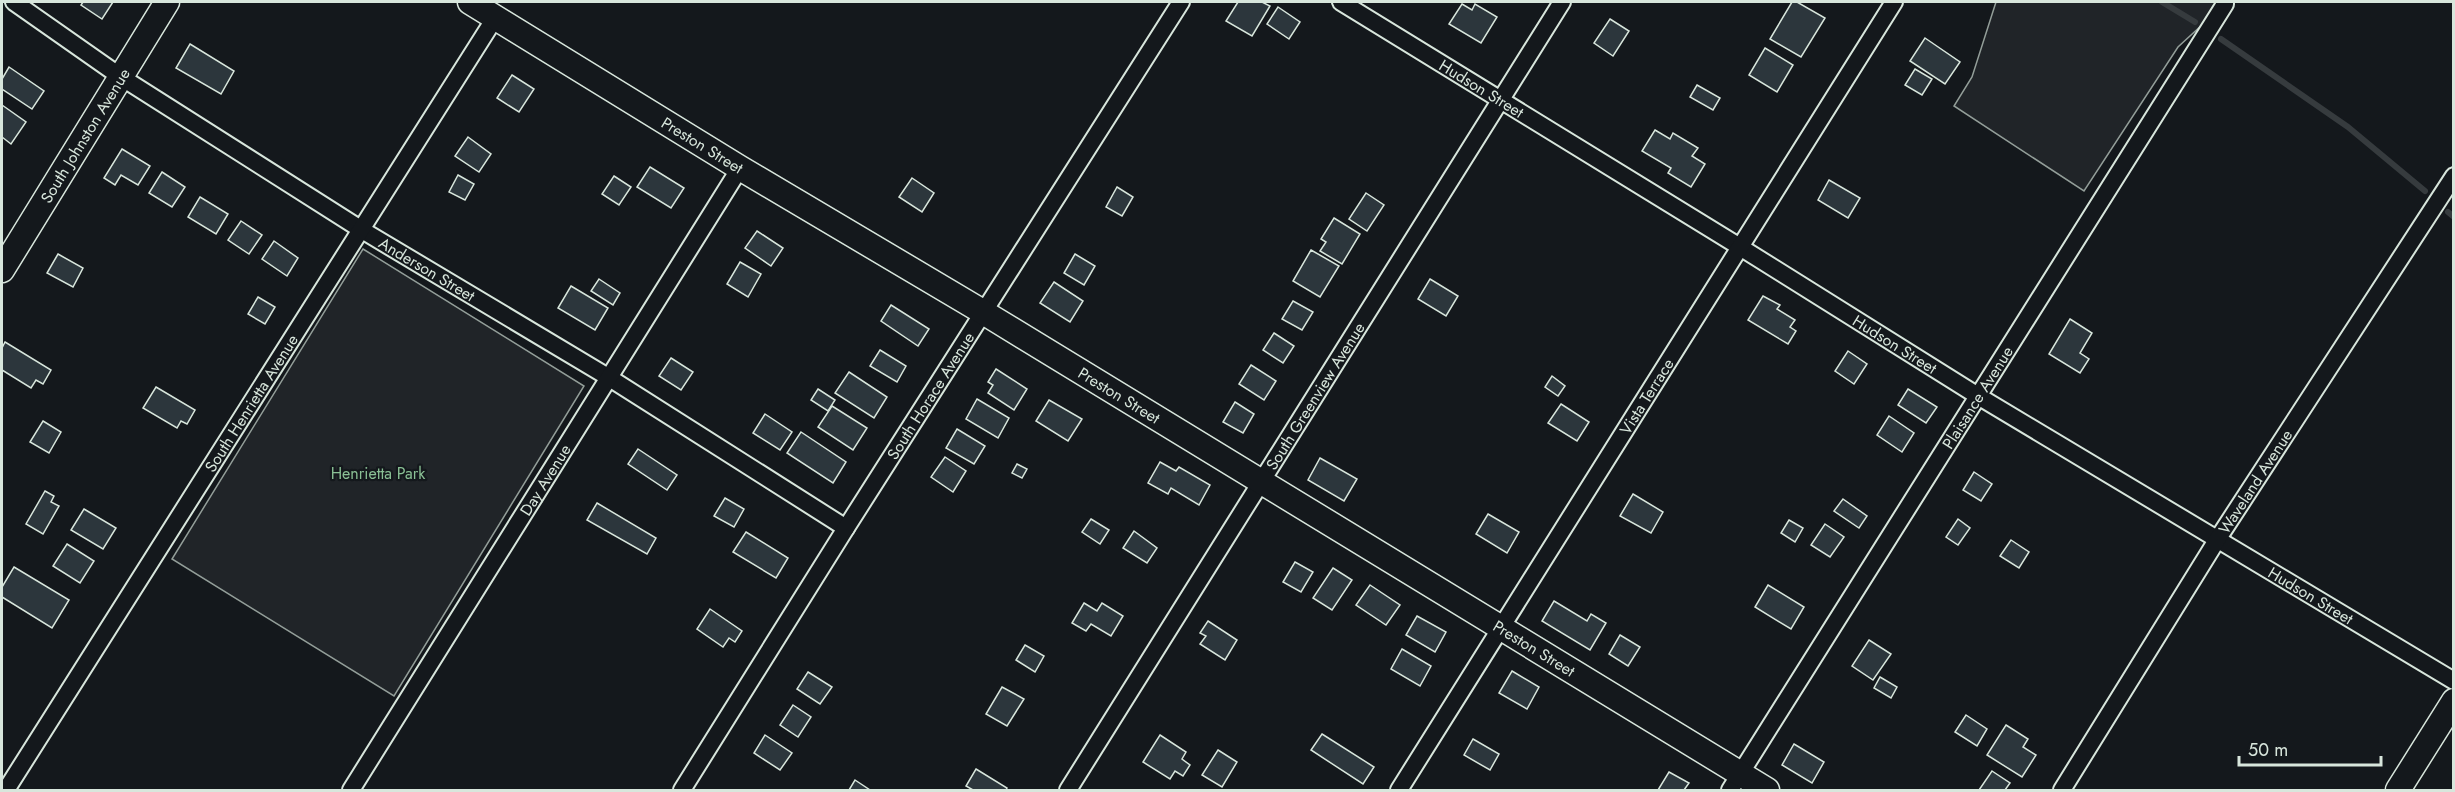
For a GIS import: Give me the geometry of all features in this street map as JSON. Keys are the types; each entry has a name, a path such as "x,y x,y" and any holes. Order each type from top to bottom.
{"street":[{"name":"Anderson Street","path":"14,2 121,77 362,230 608,377 846,528"},
{"name":"South Johnston Avenue","path":"2,270 167,2"},
{"name":"Preston Street","path":"470,2 740,168 1502,627 1735,782 1767,790"},
{"name":"South Horace Avenue","path":"682,790 982,312 1181,2"},
{"name":"Hudson Street","path":"1341,2 1978,396 2454,681"},
{"name":"South Greenview Avenue","path":"1068,790 1562,2"},
{"name":"Vista Terrace","path":"1399,790 1894,2"},
{"name":"Plaisance Avenue","path":"1735,782 2225,4"},
{"name":"South Henrietta Avenue","path":"6,790 495,18"},
{"name":"Day Avenue","path":"351,790 740,168"},
{"name":"Waveland Avenue","path":"2062,790 2217,540 2454,176"},
{"path":"2398,790 2454,701"}],"green space":[{"path":"1996,2 2227,2 2178,47 2084,191 1954,106 1972,77"},
{"name":"Henrietta Park","path":"363,249 584,386 394,696 172,559"}],"building":[{"path":"83,2 113,2 102,19 81,5"},
{"path":"1238,2 1262,2 1270,6 1252,36 1226,21"},
{"path":"1792,2 1797,2 1825,18 1801,57 1770,39"},
{"path":"1462,4 1472,10 1475,4 1497,17 1481,43 1449,24"},
{"path":"1278,7 1300,22 1289,39 1267,24"},
{"path":"1610,19 1629,31 1613,56 1594,43"},
{"path":"1925,38 1960,62 1945,84 1910,61"},
{"path":"190,44 234,71 221,94 176,68"},
{"path":"1765,48 1793,65 1777,92 1749,75"},
{"path":"9,67 44,91 32,109 2,89 2,79"},
{"path":"1915,69 1932,79 1922,95 1905,85"},
{"path":"512,75 534,89 519,112 497,98"},
{"path":"1697,85 1720,98 1713,110 1690,97"},
{"path":"2,105 26,122 11,144 2,137"},
{"path":"1655,130 1670,139 1673,133 1698,148 1692,156 1705,164 1691,187 1668,173 1671,168 1642,151"},
{"path":"468,137 491,154 479,172 455,156"},
{"path":"122,149 150,166 138,185 121,175 115,185 104,178"},
{"path":"650,167 684,188 671,208 637,187"},
{"path":"162,172 185,187 172,207 149,193"},
{"path":"458,175 474,184 465,200 449,192"},
{"path":"614,176 631,187 619,205 602,194"},
{"path":"912,178 934,193 922,212 899,197"},
{"path":"1829,180 1860,198 1848,218 1818,200"},
{"path":"1117,187 1133,197 1122,216 1106,207"},
{"path":"1366,193 1384,205 1367,231 1349,219"},
{"path":"200,197 228,214 216,234 188,217"},
{"path":"1334,218 1360,234 1342,264 1320,251 1326,242 1321,239"},
{"path":"241,221 262,235 249,254 228,240"},
{"path":"757,231 783,248 771,266 745,248"},
{"path":"274,241 298,258 287,276 262,259"},
{"path":"1311,250 1339,266 1320,297 1293,281"},
{"path":"58,254 83,268 73,287 47,273"},
{"path":"1075,254 1095,266 1084,285 1064,273"},
{"path":"740,262 761,274 748,297 727,284"},
{"path":"599,279 620,293 613,305 591,291"},
{"path":"1430,279 1458,296 1446,316 1418,299"},
{"path":"1054,282 1083,301 1070,322 1040,303"},
{"path":"571,286 608,308 595,330 558,308"},
{"path":"1763,296 1780,305 1777,309 1795,320 1790,327 1796,331 1788,344 1748,320"},
{"path":"258,297 275,307 265,324 248,314"},
{"path":"1293,301 1313,312 1302,330 1282,319"},
{"path":"891,305 929,329 918,346 881,321"},
{"path":"2070,319 2092,333 2080,353 2089,359 2080,373 2049,354"},
{"path":"1274,333 1294,346 1283,363 1263,350"},
{"path":"5,342 51,370 43,384 36,380 31,388 2,370 2,348"},
{"path":"880,350 906,366 897,382 870,366"},
{"path":"1848,351 1867,364 1854,384 1835,371"},
{"path":"671,358 693,372 681,390 659,376"},
{"path":"1251,365 1276,381 1264,400 1239,384"},
{"path":"996,369 1027,389 1014,410 988,393 993,385 988,382"},
{"path":"849,372 887,397 874,418 835,393"},
{"path":"1552,376 1565,386 1558,396 1545,387"},
{"path":"156,387 195,410 187,424 181,421 177,428 143,408"},
{"path":"818,389 835,400 828,411 811,400"},
{"path":"1908,389 1937,407 1926,423 1898,405"},
{"path":"977,399 1009,418 998,438 966,419"},
{"path":"1049,400 1082,419 1068,441 1036,421"},
{"path":"1235,402 1254,414 1243,433 1223,422"},
{"path":"1561,404 1589,422 1577,441 1548,423"},
{"path":"832,406 867,428 853,450 818,427"},
{"path":"765,414 792,432 780,450 753,433"},
{"path":"1889,416 1914,433 1902,452 1877,435"},
{"path":"43,421 61,432 49,453 30,442"},
{"path":"957,429 985,446 974,464 946,448"},
{"path":"801,432 846,462 833,483 787,453"},
{"path":"638,449 677,475 667,490 628,464"},
{"path":"945,457 966,471 953,492 931,477"},
{"path":"1320,458 1357,479 1344,501 1308,480"},
{"path":"1160,462 1176,471 1179,467 1210,485 1199,505 1171,488 1168,494 1148,483"},
{"path":"1017,464 1027,469 1022,478 1012,473"},
{"path":"1974,472 1992,484 1981,501 1963,490"},
{"path":"45,491 54,496 51,502 59,506 43,534 26,524"},
{"path":"1633,494 1663,512 1651,533 1620,516"},
{"path":"725,498 744,509 734,527 714,516"},
{"path":"1843,499 1867,516 1859,528 1834,511"},
{"path":"597,503 656,538 647,554 587,520"},
{"path":"84,509 116,528 103,549 71,530"},
{"path":"1488,514 1519,532 1507,553 1476,534"},
{"path":"1091,519 1109,530 1100,544 1082,532"},
{"path":"1958,519 1970,528 1958,545 1946,537"},
{"path":"1789,520 1803,528 1795,542 1781,533"},
{"path":"1825,524 1844,537 1830,557 1811,545"},
{"path":"1134,531 1157,548 1147,563 1123,548"},
{"path":"746,532 788,558 776,578 733,552"},
{"path":"2011,540 2029,552 2019,568 2000,556"},
{"path":"67,544 94,561 80,583 53,566"},
{"path":"1295,562 1313,572 1301,592 1283,582"},
{"path":"14,567 69,600 52,628 2,597 2,587"},
{"path":"1333,568 1352,580 1332,610 1313,598"},
{"path":"1370,585 1400,605 1386,625 1356,605"},
{"path":"1768,585 1804,607 1791,629 1755,607"},
{"path":"1554,601 1587,621 1591,614 1606,623 1590,650 1542,621"},
{"path":"1084,603 1097,611 1102,603 1123,616 1111,636 1091,624 1086,631 1072,623"},
{"path":"710,609 742,631 735,642 729,638 723,647 697,629"},
{"path":"1417,616 1446,632 1435,652 1406,635"},
{"path":"1208,621 1237,640 1225,660 1200,644 1206,636 1200,633"},
{"path":"1620,635 1640,647 1628,666 1609,654"},
{"path":"1869,640 1891,654 1873,680 1852,666"},
{"path":"1025,645 1044,656 1035,672 1016,660"},
{"path":"1402,649 1431,666 1420,686 1391,669"},
{"path":"1512,671 1539,687 1527,709 1499,693"},
{"path":"808,672 832,687 820,704 797,689"},
{"path":"1880,677 1897,687 1891,698 1874,688"},
{"path":"1002,687 1024,699 1007,726 986,714"},
{"path":"793,705 811,717 798,737 780,725"},
{"path":"1966,715 1987,729 1977,746 1955,732"},
{"path":"2006,725 2028,739 2023,747 2036,755 2022,777 1987,755"},
{"path":"1322,734 1374,767 1363,784 1311,750"},
{"path":"765,735 792,753 780,770 754,753"},
{"path":"1160,735 1186,752 1182,759 1190,765 1183,776 1175,771 1170,779 1143,762"},
{"path":"1473,739 1499,754 1490,770 1464,755"},
{"path":"1794,744 1824,762 1812,783 1782,765"},
{"path":"1218,750 1237,762 1222,787 1202,775"},
{"path":"976,769 1007,788 1006,790 973,790 966,786"},
{"path":"1992,771 2010,783 2005,790 1979,790"},
{"path":"1669,772 1689,783 1684,790 1658,790"},
{"path":"855,780 870,790 849,790"}],"waterway":[{"path":"2162,2 2195,22"},
{"path":"2221,39 2348,127 2425,191"},
{"path":"2448,212 2454,217"}]}
